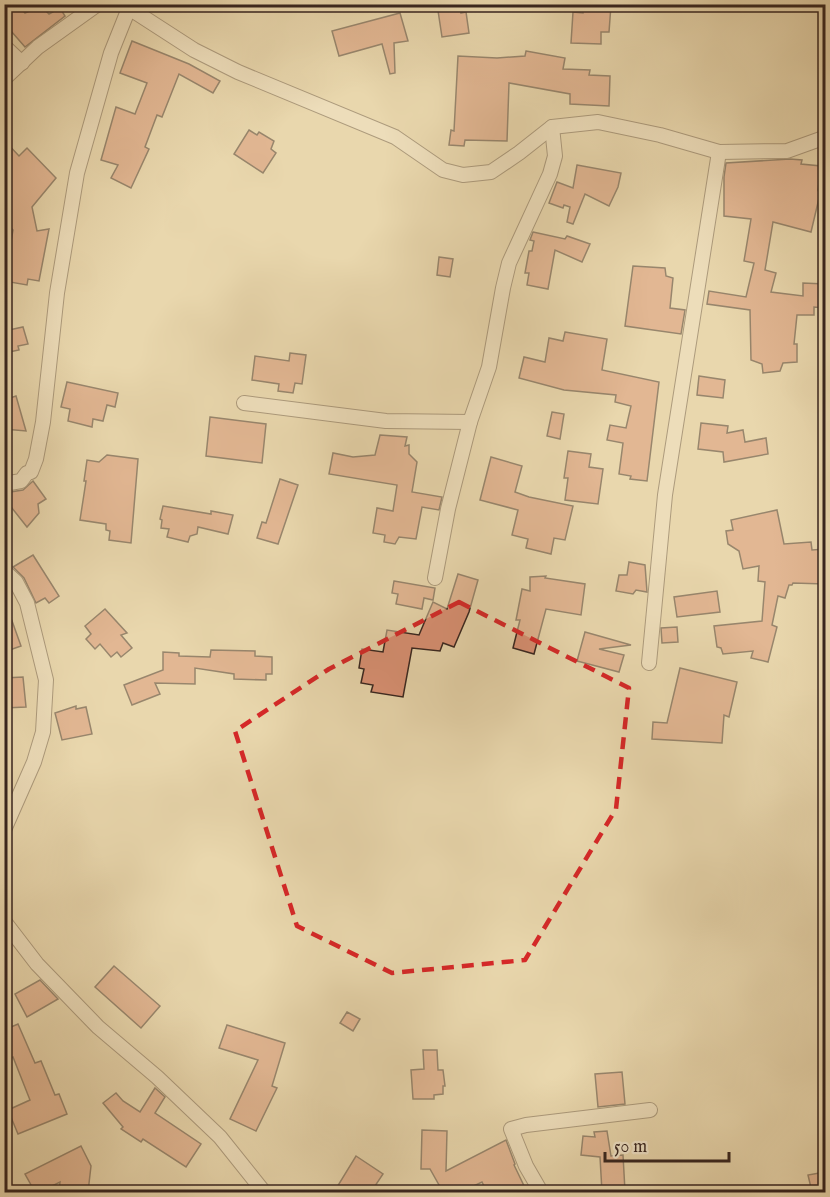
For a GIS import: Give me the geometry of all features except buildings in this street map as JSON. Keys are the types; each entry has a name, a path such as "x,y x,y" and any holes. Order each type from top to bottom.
{"street":[{"path":"4,79 38,47 98,4"},
{"path":"4,484 21,481 27,472 31,472 36,459 43,422 57,293 77,173 111,53 128,6 194,50 296,97 395,137 443,170 463,175 491,172 552,127 598,122 660,135 718,152 787,151 825,137"},
{"path":"4,46 22,63"},
{"path":"435,578 448,509 470,422 489,366 509,263 555,156 552,127"},
{"path":"649,663 665,495 718,152"},
{"path":"244,403 386,421 470,422"},
{"path":"4,571 16,582 27,603 46,680 44,732 34,762 4,830"},
{"path":"4,921 37,964 98,1028 157,1077 220,1137 264,1192"},
{"path":"541,1192 526,1166 511,1129 650,1110"}],"highlighted area":[{"path":"459,602 629,688 616,809 525,960 392,973 297,926 235,731 329,669"}]}
